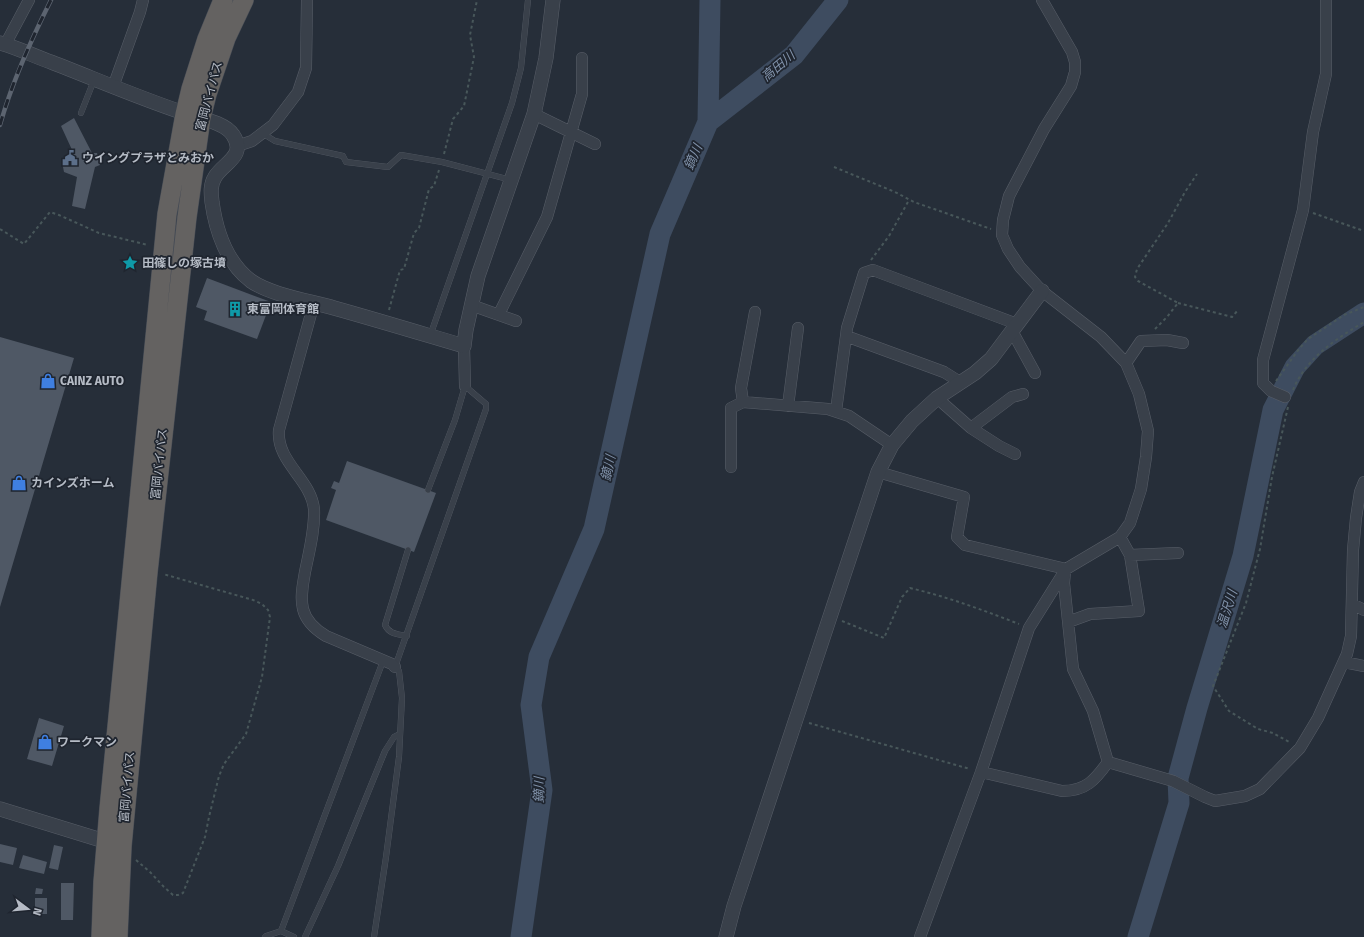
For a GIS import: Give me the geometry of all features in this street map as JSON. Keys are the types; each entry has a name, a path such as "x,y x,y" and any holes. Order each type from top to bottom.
{"highway":[{"name":"富岡バイパス","path":"101,937 103,882 117,848 148,572 187,217 193,116 199,61 223,0"},
{"name":"富岡バイパス","path":"118,937 117,848 167,214 193,116 244,0"}],"street":[{"path":"29,0 3,44 113,87 228,129 234,136 237,146 235,156 216,176 212,186 213,209 218,232 225,247 237,266 251,281 261,287 278,293 386,322 464,346"},
{"path":"113,87 143,0"},
{"path":"237,146 252,140 273,125 298,92 306,68 307,0"},
{"path":"465,386 464,346 471,305 478,276 534,114 546,58 553,0"},
{"path":"920,937 980,772 1029,628 1066,569 1120,538 1130,523 1141,489 1146,456 1148,431 1139,394 1126,364 1101,337 1042,291 1020,267 1008,249 1002,233 1003,220 1009,196 1044,129 1071,86 1075,72 1075,62 1072,52 1042,0"},
{"path":"1287,397 1271,391 1263,383 1263,360 1303,210 1313,132 1326,74 1326,0"},
{"path":"499,314 547,217 582,94 582,58"},
{"path":"534,114 595,144"},
{"path":"836,411 846,328 864,273 873,270 1014,327 1035,373"},
{"path":"726,937 734,906 878,472 892,445 912,421 937,398 975,373 991,359 1042,291"},
{"path":"314,303 278,436 281,450 307,489 314,508 312,534 303,586 302,600 304,610 308,619 317,630 326,636 396,667"},
{"path":"471,305 516,321"},
{"path":"743,402 741,388 755,312"},
{"path":"788,406 798,328"},
{"path":"846,336 944,372 960,382"},
{"path":"1126,364 1141,341 1167,340 1183,343"},
{"path":"971,428 1012,397 1024,394"},
{"path":"937,398 971,428 999,446 1016,454"},
{"path":"731,467 731,408 743,402 828,409 836,411 849,416 892,445"},
{"path":"878,472 964,497 957,537 965,546 1066,569"},
{"path":"1108,762 1173,781 1215,801 1246,796 1260,789 1300,748 1318,718 1347,654 1351,636 1353,550 1360,492 1364,482"},
{"path":"1068,622 1090,614 1139,611 1130,555 1120,538"},
{"path":"1130,555 1178,554"},
{"path":"1066,569 1064,583 1074,669 1093,711 1108,762"},
{"path":"1352,604 1364,610"},
{"path":"1344,662 1364,666"},
{"path":"980,772 1062,791 1073,791 1086,786 1098,776 1108,762"},
{"path":"0,809 117,848"}],"lane":[{"path":"430,336 512,103 521,68 528,0"},
{"path":"81,113 95,79"},
{"path":"262,133 275,141 343,156 346,162 388,167 401,155 442,162 512,180"},
{"path":"374,937 399,757 402,698 399,670 396,667 486,409 486,404 465,386 428,490"},
{"path":"407,636 391,633 387,630 385,625 408,550"},
{"path":"281,931 383,661"},
{"path":"305,937 338,866 385,751 394,737 400,734"},
{"path":"265,937 281,931 294,937"}],"path":[{"path":"834,167 895,192 914,202 1002,233"},
{"path":"1197,174 1168,223 1137,269 1135,277 1138,281 1178,303 1232,317 1238,310"},
{"path":"864,273 871,260 889,236 909,200"},
{"path":"1303,210 1364,231"},
{"path":"0,229 24,244 50,212 99,233 148,245"},
{"path":"197,260 214,265"},
{"path":"1141,341 1144,334 1156,329 1168,318 1178,303"},
{"path":"1271,391 1299,349 1308,339 1344,315 1364,307"},
{"path":"1300,748 1273,733 1258,729 1229,712 1213,686 1246,603 1260,549 1287,397 1308,366 1333,341 1364,322"},
{"path":"117,848 136,860 173,895 183,893 205,837 208,817 219,776 224,764 246,734 262,677 264,656 270,625 268,610 262,604 253,600 166,574 148,572"},
{"path":"830,616 884,638 902,596 910,588 937,594 1029,628"},
{"path":"796,719 980,772"}],"building":[{"path":"74,118 92,153 97,153 100,165 95,167 85,209 72,206 77,177 64,172 62,162 73,152 61,126"},
{"name":"東富岡体育館","path":"207,278 271,302 257,339 204,320 207,311 196,307"},
{"name":"カインズホーム","path":"0,337 74,358 0,607"},
{"path":"347,461 436,493 414,552 326,520 336,490 331,488 334,481 339,483"},
{"name":"ワークマン","path":"39,718 64,726 52,766 27,759"},
{"path":"0,844 17,848 13,865 0,862"},
{"path":"54,845 63,847 58,870 49,868"},
{"path":"23,855 47,862 44,874 19,868"},
{"path":"61,883 74,883 73,920 61,920"},
{"path":"36,888 43,889 42,894 35,894"},
{"path":"35,898 47,898 47,914 35,914"}],"waterway":[{"name":"鏑川","path":"521,937 542,790 531,705 539,657 594,529 660,234 708,122 710,0"},
{"name":"高田川","path":"708,122 794,55 838,0"},
{"name":"温沢川","path":"1138,937 1179,803 1178,778 1197,708 1243,556 1273,410 1295,367 1315,345 1364,313"}],"railway":[{"path":"0,125 22,61 51,0"}],"place":[{"name":"ウイングプラザとみおか","path":"70,158"},
{"name":"田篠しの塚古墳","path":"130,263"},
{"name":"東富岡体育館","path":"235,309"},
{"name":"CAINZ AUTO","path":"48,381"},
{"name":"カインズホーム","path":"19,483"},
{"name":"ワークマン","path":"45,742"}]}
